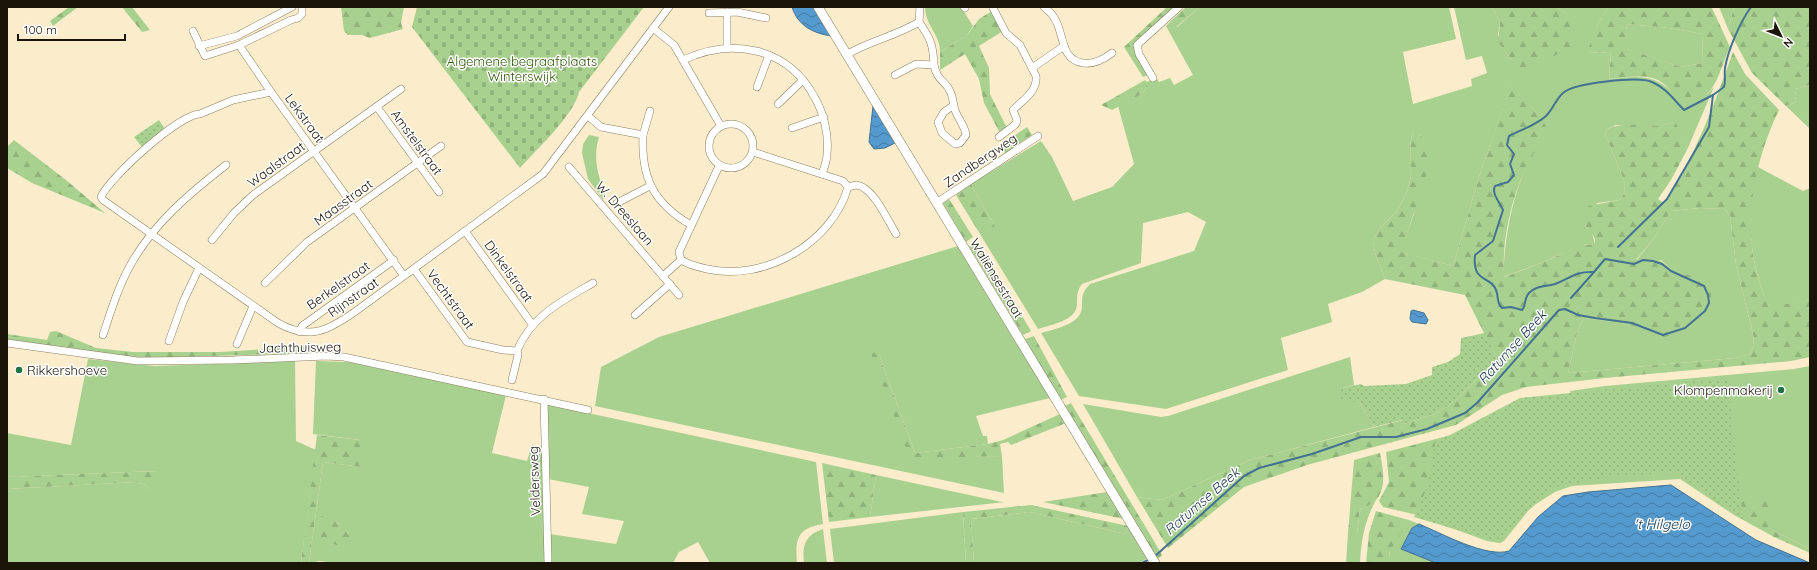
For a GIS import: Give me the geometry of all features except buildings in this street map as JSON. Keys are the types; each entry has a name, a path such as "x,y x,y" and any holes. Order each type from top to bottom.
{"street":[{"path":"199,46 237,36 292,7"},
{"path":"193,31 205,56 239,45 298,18 303,12 302,7"},
{"name":"Rijnstraat","path":"108,203 278,323 300,332 318,332 340,322 543,174 669,7"},
{"name":"Waliënsestraat","path":"818,7 1155,563"},
{"path":"920,7 919,22 932,42 936,75 950,90 966,136 960,142 955,144 942,133 938,122 944,112 954,105"},
{"path":"1044,7 1053,16 1068,56 1077,62 1087,64 1102,60 1112,53"},
{"path":"1153,78 1139,54 1137,45 1179,7"},
{"path":"993,8 1006,33 1020,45 1036,76 1035,88 1013,110 1017,120 1016,124 999,138"},
{"path":"709,13 727,12 766,18"},
{"path":"727,12 727,47"},
{"path":"846,54 868,43 909,28 919,22"},
{"path":"653,28 674,45 721,126"},
{"path":"239,45 271,92"},
{"path":"1032,68 1064,46"},
{"path":"683,60 697,53 727,47 753,50 769,55 793,70 811,89 824,117 828,154 822,174"},
{"path":"757,87 769,55"},
{"path":"895,75 916,64 934,65"},
{"path":"778,104 803,80"},
{"name":"Waalstraat","path":"212,240 234,213 253,195 401,89"},
{"name":"Lekstraat","path":"108,203 101,197 109,186 148,146 176,124 195,114 200,114 233,100 271,92 356,207 404,276"},
{"name":"Amstelstraat","path":"377,107 439,192"},
{"path":"650,111 643,135 642,156 650,186 663,204 678,217 691,225"},
{"path":"588,116 601,126 643,135"},
{"path":"792,128 824,117"},
{"path":"734,124 746,129 751,135 754,144 753,152 750,160 740,167 727,169 720,166 712,159 709,150 711,136 721,126 734,124"},
{"name":"Zandbergweg","path":"936,203 1038,136"},
{"name":"Maasstraat","path":"265,283 307,242 441,146"},
{"path":"753,152 843,181 848,187"},
{"path":"103,335 114,300 131,264 152,234 192,191 226,165"},
{"path":"720,166 679,252 681,260 686,263 715,271 735,272 756,268 776,262 803,248 821,231 834,215 848,187"},
{"name":"W. Dreeslaan","path":"569,167 679,295"},
{"path":"848,187 857,185 868,190 876,199 896,234"},
{"path":"617,203 650,186"},
{"name":"Dinkelstraat","path":"466,231 532,324"},
{"name":"Berkelstraat","path":"300,332 302,326 394,260"},
{"path":"663,276 681,260"},
{"path":"169,341 183,302 199,268"},
{"name":"Vechtstraat","path":"414,269 467,342 503,350 517,351"},
{"path":"512,380 518,355 517,351 532,324 554,305 593,283"},
{"path":"635,315 670,284"},
{"path":"237,344 253,306"},
{"name":"Jachthuisweg","path":"7,343 138,361 234,360 326,356 344,357 494,391 544,399 588,410"},
{"name":"Veldersweg","path":"544,399 548,563"}],"green space":[{"path":"69,7 78,7 53,26 50,21"},
{"path":"122,7 132,7 150,30 142,32"},
{"path":"341,7 404,7 401,23 403,29 370,38 362,35 348,35 344,31"},
{"name":"Algemene begraafplaats Winterswijk","path":"417,7 644,7 579,92 576,101 563,121 520,168 412,27"},
{"path":"925,7 961,7 973,26 967,35 940,52 940,46 927,19"},
{"path":"1167,7 1178,7 1137,45 1150,74 1143,77 1124,47"},
{"path":"1186,7 1200,7 1176,27 1171,21"},
{"path":"1200,7 1449,7 1456,39 1403,52 1413,104 1472,86 1471,79 1487,73 1482,56 1466,60 1454,7 1492,7 1500,23 1498,35 1502,47 1512,60 1567,14 1556,7 1609,7 1597,25 1588,53 1611,52 1609,79 1643,77 1657,81 1672,92 1707,94 1714,87 1687,150 1673,122 1661,126 1616,125 1609,128 1605,132 1624,180 1625,193 1619,200 1597,203 1585,226 1592,233 1595,244 1587,244 1503,277 1504,256 1514,200 1527,165 1545,129 1537,113 1511,86 1480,174 1453,266 1400,252 1414,214 1421,135 1414,132 1411,139 1411,174 1408,189 1398,209 1377,232 1374,240 1376,254 1385,279 1362,292 1328,304 1332,322 1281,338 1288,370 1166,409 1079,396 1041,333 1066,325 1078,317 1082,309 1083,293 1090,284 1194,251 1206,222 1188,212 1143,223 1141,263 1082,284 1078,291 1076,310 1072,315 1062,322 1038,329 980,234 994,228 994,225 971,184 1041,141 1052,157 1073,201 1112,187 1134,164 1118,106 1140,95 1147,88 1147,82 1156,77 1159,82 1170,78 1174,85 1193,75 1166,26 1171,21 1177,27"},
{"path":"1492,7 1556,7 1567,14 1574,24 1574,41 1568,50 1513,73 1512,60 1498,42 1500,23"},
{"path":"1609,7 1712,8 1730,47 1719,75 1710,91 1695,101 1684,104 1678,100 1664,84 1652,78 1638,77 1609,79 1611,52 1587,53 1597,25","holes":["1627,24 1669,28 1703,34 1702,63 1681,67 1624,48"]},
{"path":"1719,7 1734,7 1728,29"},
{"path":"1734,7 1810,7 1810,85 1795,89 1796,102 1786,106 1752,73 1728,29"},
{"path":"992,11 1003,31 979,46 989,68 990,94 1007,128 1000,133 984,103 979,79 965,54 940,70 940,52 967,35 979,19"},
{"path":"1627,24 1669,28 1703,34 1702,63 1681,67 1623,48"},
{"path":"1733,52 1745,74 1779,110 1769,133 1755,183 1751,234 1754,259 1760,283 1770,307 1810,300 1810,357 1791,361 1605,378 1526,387 1502,395 1456,425 1307,465 1244,487 1168,548 1137,497 1162,500 1250,460 1403,420 1404,424 1435,414 1455,401 1497,359 1465,295 1385,279 1377,260 1374,249 1375,236 1395,213 1406,195 1411,174 1411,139 1414,132 1417,132 1426,143 1430,157 1429,167 1401,252 1453,266 1480,174 1511,85 1537,113 1546,126 1525,170 1511,209 1504,250 1504,277 1544,262 1580,245 1595,244 1593,236 1581,218 1581,213 1588,206 1619,200 1625,193 1624,180 1605,132 1615,126 1661,126 1673,122 1677,125 1687,150 1671,180 1658,199 1664,203 1685,167 1703,130","holes":["1700,208 1724,209 1730,215 1736,265 1753,334 1754,345 1750,354 1735,358 1568,373 1578,329 1584,318 1632,326 1660,338 1684,332 1697,324 1707,312 1710,305 1710,291 1706,284 1703,281 1675,270 1656,259 1648,258 1636,260 1655,237 1671,211"]},
{"path":"1145,80 1147,82 1147,88 1140,95 1112,110 1101,105"},
{"path":"1810,85 1810,129 1786,106 1796,102 1795,89"},
{"path":"159,120 165,129 142,147 134,137"},
{"path":"1027,127 1032,135 1005,153 1001,145"},
{"path":"589,135 599,137 596,158 598,172 605,192 603,200 588,179 582,153 583,144"},
{"path":"14,140 66,180 105,213 32,183 7,168 7,147"},
{"path":"1758,167 1803,191 1810,188 1810,300 1770,308 1763,292 1757,275 1751,239 1751,202"},
{"path":"971,184 995,228 980,234 956,195"},
{"path":"949,199 973,237 966,242 943,203"},
{"path":"1700,208 1724,209 1730,215 1736,265 1753,334 1754,345 1750,354 1735,358 1568,373 1578,329 1584,318 1632,325 1660,337 1700,280 1673,270 1661,260 1636,261 1655,237 1671,211"},
{"path":"978,243 1031,331 1023,335 969,246"},
{"path":"958,246 1050,398 976,416 983,436 987,436 988,444 915,453 878,352 910,458 1002,456 1004,493 595,406 601,367 659,337"},
{"path":"56,331 96,348 133,352 220,352 312,346 315,353 139,358 7,341 7,334 47,340 50,332"},
{"path":"1485,333 1497,359 1455,401 1435,414 1404,424 1402,420 1374,427 1360,403 1341,399 1338,389 1361,384 1364,386 1406,384 1432,375 1432,367 1448,362 1460,354 1461,338"},
{"path":"1034,336 1067,397 1061,400 1025,339"},
{"path":"878,352 915,453 988,444 1003,440 1060,414 1066,423 1011,445 1008,442 1000,444 1002,456 910,459 871,353"},
{"path":"1350,357 1354,385 1339,389 1360,403 1374,427 1250,460 1162,500 1137,497 1083,404 1161,417 1168,416"},
{"path":"88,359 155,366 295,361 296,441 316,450 301,563 7,563 7,489 137,482 146,485 150,492 157,471 7,477 7,433 71,445"},
{"path":"316,361 348,362 506,395 492,453 527,461 532,445 543,447 546,563 334,563 320,561 309,563 323,462 361,467 361,440 313,434","holes":["337,522 348,533 337,545 331,544"]},
{"path":"1810,366 1810,549 1774,531 1732,502 1734,515 1680,479 1572,486 1555,492 1528,511 1504,541 1499,543 1487,541 1413,514 1436,448 1436,439 1573,401 1570,391 1605,386 1794,369"},
{"path":"1727,378 1743,520 1674,472 1611,477 1550,488 1515,524 1501,543 1414,517 1428,486 1435,443 1520,398"},
{"path":"1071,403 1162,555 1157,560 1065,406"},
{"path":"546,404 816,462 823,524 808,529 800,536 797,542 797,563 710,563 698,542 679,552 673,563 550,563 550,534 616,544 624,521 582,514 589,487 548,479"},
{"path":"317,435 363,441 361,467 323,462 309,563 301,563"},
{"path":"1436,439 1435,459 1431,478 1419,505 1413,514 1383,507 1379,501 1389,482 1386,452"},
{"path":"1380,453 1383,478 1382,489 1376,500 1360,510 1357,533 1348,533 1354,460"},
{"path":"822,463 876,475 870,517 829,522"},
{"path":"158,471 150,493 146,485 137,482 7,489 7,477"},
{"path":"876,475 1002,502 1005,502 870,517"},
{"path":"1107,492 1124,519 1043,502"},
{"path":"1376,500 1364,530 1360,563 1346,563 1348,533 1357,533 1360,510"},
{"path":"1769,500 1774,531 1810,549 1810,553 1774,537 1734,515 1732,501"},
{"path":"1031,505 1128,526 1126,534 1030,512 971,519 974,563 966,563 963,512"},
{"path":"1376,511 1409,520 1389,553 1391,563 1366,563 1369,533"},
{"path":"963,512 966,563 834,563 830,529"},
{"path":"1030,512 1126,534 1128,526 1148,558 1139,563 974,563 971,519"},
{"path":"321,516 330,519 343,527 349,535 350,540 342,546 331,544 320,545 317,541"},
{"path":"1409,520 1419,524 1412,528 1401,549 1436,563 1391,563 1389,558 1394,540"},
{"path":"823,529 827,563 804,563 804,546 806,542 812,534"}],"water":[{"path":"792,7 813,7 831,36 812,31 807,28 798,19"},
{"path":"873,106 895,143 885,148 874,149 869,142"},
{"path":"1413,310 1424,313 1428,320 1426,324 1412,322 1410,319 1411,311"},
{"name":"'t Hilgelo","path":"1671,485 1756,540 1810,563 1436,563 1401,549 1412,528 1419,524 1476,548 1499,552 1509,551 1538,517 1563,496 1588,492"}],"waterway":[{"name":"Ratumse Beek","path":"1154,557 1244,476 1259,468 1312,454 1361,437 1396,437 1427,429 1465,413 1477,403 1559,310 1565,309 1578,315 1632,323 1663,335 1685,328 1705,311 1709,303 1708,295 1704,286 1671,271 1662,264 1643,260 1634,264 1605,259 1594,272 1578,274 1555,284 1538,287 1532,290 1527,295 1522,310 1511,307 1502,308 1499,304 1494,285 1482,278 1476,271 1475,255 1493,241 1503,210 1495,195 1495,186 1508,182 1514,175 1510,164 1514,154 1507,145 1509,136 1533,125 1542,119 1546,116 1563,93 1569,89 1580,86 1621,80 1645,80 1652,82 1666,91 1684,110 1713,95 1724,87 1725,68 1729,53 1739,28 1751,7"},
{"path":"1618,247 1667,199 1709,127 1713,95"},
{"path":"1571,298 1594,272"},
{"name":"Ratumse Beek","path":"1142,563 1150,559"}],"place":[{"name":"Rikkershoeve","path":"19,370"},
{"name":"Klompenmakerij","path":"1781,390"}]}
